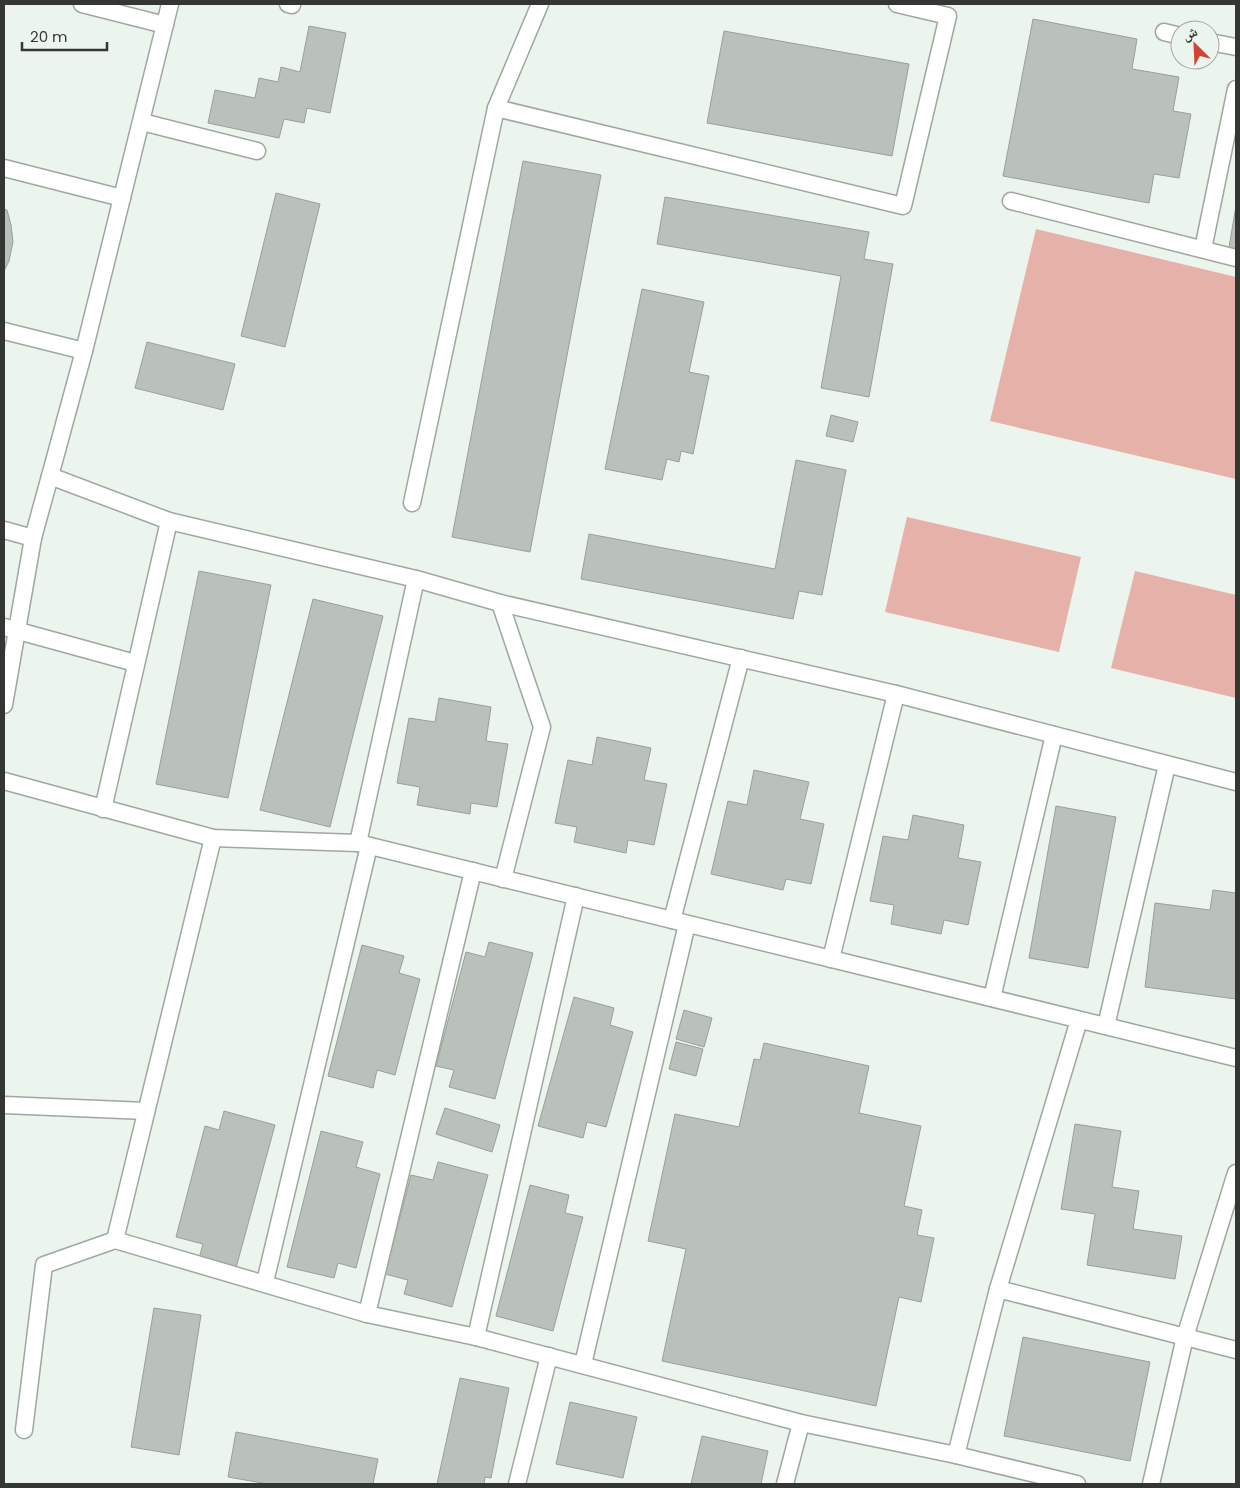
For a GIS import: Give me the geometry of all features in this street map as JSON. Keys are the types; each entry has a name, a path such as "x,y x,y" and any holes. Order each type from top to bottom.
{"lane":[{"path":"82,4 165,25"},
{"path":"4,705 10,629 84,351 170,4"},
{"path":"412,503 496,108 540,4"},
{"path":"496,108 903,206 948,16 897,4"},
{"path":"1220,44 1236,47"},
{"path":"1203,249 1236,89"},
{"path":"142,122 257,151"},
{"path":"4,168 122,198"},
{"path":"1011,201 1236,258"},
{"path":"4,330 84,351"},
{"path":"50,476 169,521 416,579 500,603 896,694 1236,782"},
{"path":"103,809 169,521"},
{"path":"4,530 33,538"},
{"path":"265,1282 363,844 416,579"},
{"path":"500,603 542,727 503,879"},
{"path":"10,629 135,663"},
{"path":"583,1364 679,922 741,658"},
{"path":"831,959 896,694"},
{"path":"992,998 1054,735"},
{"path":"1106,1026 1167,765"},
{"path":"4,781 213,838 363,844 1236,1058"},
{"path":"115,1240 213,838"},
{"path":"366,1314 473,872"},
{"path":"476,1337 576,896"},
{"path":"956,1455 998,1289 1079,1020"},
{"path":"4,1105 146,1111"},
{"path":"1151,1484 1186,1337 1236,1173"},
{"path":"24,1430 44,1265 115,1240 265,1282 366,1314 476,1337 801,1423 956,1455 1030,1479 1077,1484"},
{"path":"998,1289 1236,1350"},
{"path":"518,1484 549,1356"},
{"path":"784,1484 801,1423"}],"shaded area":[{"path":"1036,229 1236,277 1236,479 990,421"},
{"path":"907,517 1081,557 1059,652 885,612"},
{"path":"1135,571 1236,595 1236,698 1111,668"}],"building":[{"path":"1033,19 1137,39 1132,69 1179,77 1173,111 1191,114 1179,178 1154,174 1149,203 1003,176"},
{"path":"309,26 346,33 330,113 307,108 304,123 284,119 279,138 208,123 215,90 255,98 259,78 278,82 281,67 300,72"},
{"path":"724,31 909,64 892,156 707,123"},
{"path":"523,161 601,175 530,552 452,537"},
{"path":"276,193 320,204 285,347 241,336"},
{"path":"665,197 869,232 864,259 893,264 869,397 821,388 841,276 657,244"},
{"path":"1236,206 1236,255 1228,253"},
{"path":"4,209 7,210 13,242 9,261 4,271"},
{"path":"642,289 704,302 689,372 709,376 693,454 681,451 679,462 667,459 662,480 605,469"},
{"path":"147,342 235,364 223,410 135,388"},
{"path":"831,415 858,422 853,442 826,436"},
{"path":"796,460 846,470 822,595 799,591 793,619 581,579 589,534 775,569"},
{"path":"199,571 271,585 228,798 156,784"},
{"path":"313,599 383,616 330,827 260,810"},
{"path":"439,698 491,707 486,741 508,744 497,807 471,803 470,814 417,805 420,787 397,783 409,718 435,722"},
{"path":"597,737 651,748 644,780 667,784 654,845 628,840 626,853 574,842 577,827 555,823 568,760 592,765"},
{"path":"754,770 809,782 800,819 824,824 811,884 786,879 783,890 711,874 728,801 747,805"},
{"path":"1056,806 1116,817 1088,968 1029,958"},
{"path":"913,815 964,825 958,858 981,862 968,925 944,920 941,934 891,924 894,905 870,901 883,836 908,840"},
{"path":"1213,890 1236,893 1236,999 1145,987 1155,903 1210,910"},
{"path":"489,942 533,953 495,1099 449,1087 454,1070 436,1066 466,952 485,957"},
{"path":"362,945 404,956 399,973 420,979 395,1075 377,1070 373,1088 328,1076"},
{"path":"574,997 614,1008 610,1025 633,1032 606,1127 587,1122 583,1138 538,1126"},
{"path":"684,1010 712,1018 704,1047 676,1039"},
{"path":"676,1042 703,1049 696,1076 669,1069"},
{"path":"764,1043 869,1066 859,1113 921,1126 904,1206 922,1210 917,1235 934,1238 921,1302 899,1297 876,1406 662,1361 686,1249 648,1241 675,1114 739,1127 754,1059 760,1060"},
{"path":"445,1108 500,1125 492,1152 436,1134"},
{"path":"224,1111 275,1125 236,1268 199,1258 203,1244 176,1237 205,1126 219,1130"},
{"path":"1075,1124 1121,1131 1112,1187 1139,1191 1133,1229 1182,1236 1175,1279 1087,1265 1095,1214 1061,1209"},
{"path":"321,1131 363,1142 356,1167 380,1174 356,1268 338,1263 334,1278 287,1267"},
{"path":"438,1162 488,1175 452,1307 404,1294 408,1280 385,1274 411,1175 433,1180"},
{"path":"530,1185 569,1195 565,1213 583,1217 553,1331 496,1316"},
{"path":"154,1308 201,1315 179,1455 131,1447"},
{"path":"1023,1337 1150,1362 1130,1461 1004,1436"},
{"path":"460,1378 509,1388 491,1478 485,1477 484,1484 437,1484"},
{"path":"570,1402 637,1417 623,1478 556,1464"},
{"path":"236,1432 378,1459 373,1484 268,1484 228,1477"},
{"path":"702,1436 768,1451 761,1484 691,1484"}]}
